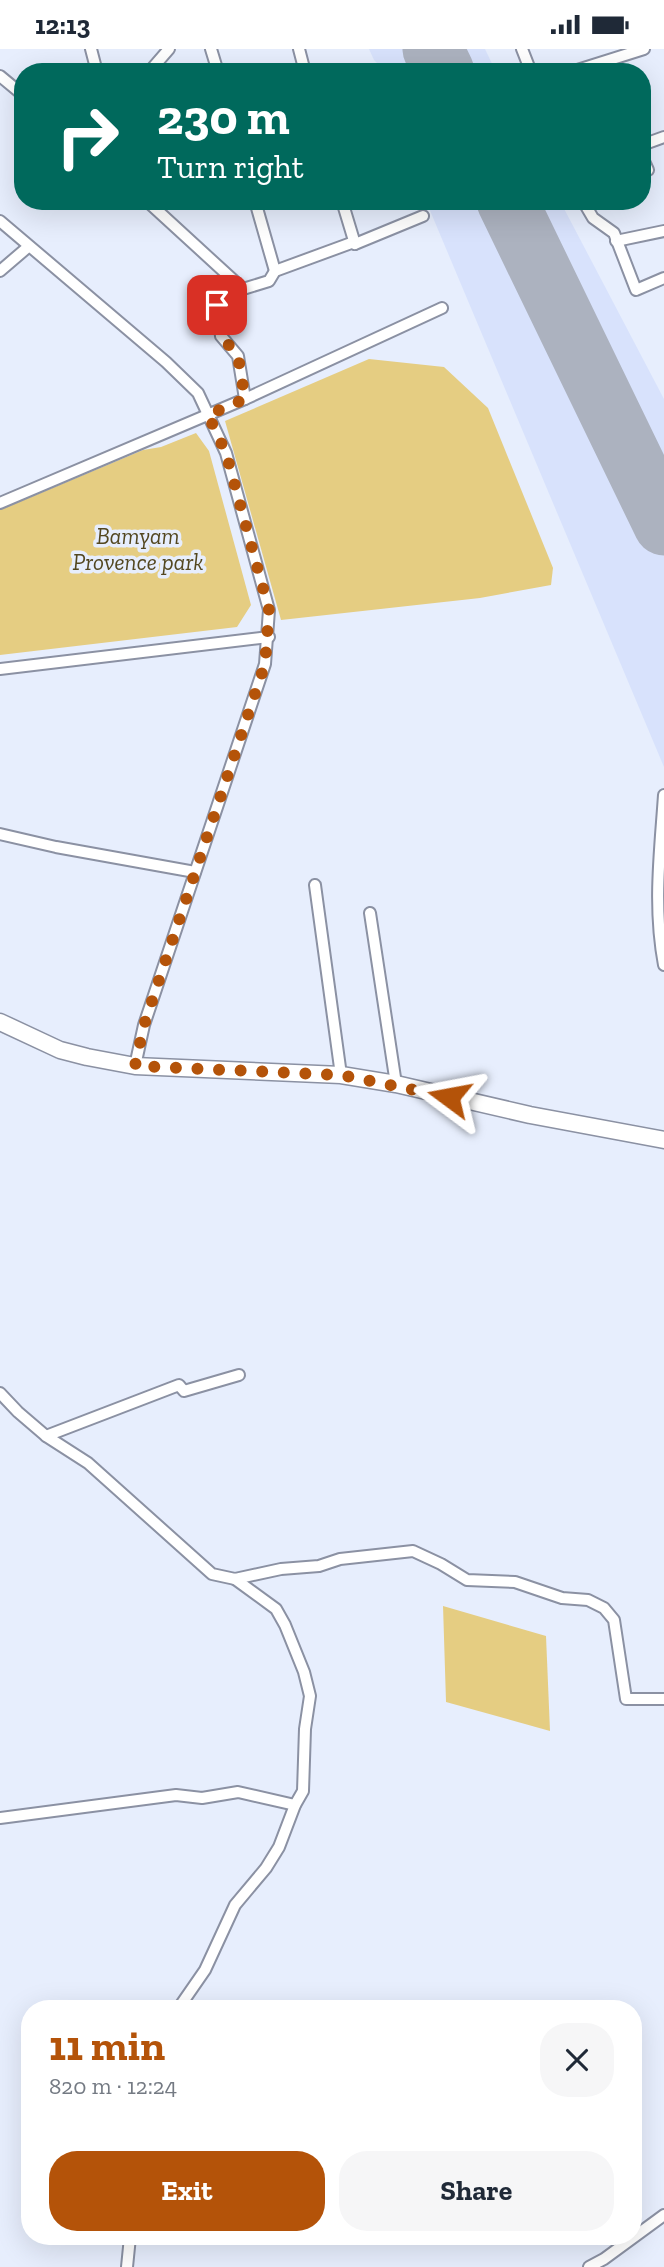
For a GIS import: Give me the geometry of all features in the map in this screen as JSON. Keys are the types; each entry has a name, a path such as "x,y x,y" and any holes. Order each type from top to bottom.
{"street":[{"path":"157,63 169,49"},
{"path":"600,63 644,49"},
{"path":"0,76 14,88"},
{"path":"158,210 243,289"},
{"path":"167,210 170,220"},
{"path":"258,210 275,271"},
{"path":"345,210 355,244"},
{"path":"588,210 593,218 614,233 636,290 664,278"},
{"path":"245,399 238,356 221,336 217,305 243,289 269,281 275,271 354,242 355,244 423,216"},
{"path":"0,221 166,362 198,393 226,453 269,610 265,664 144,1025 135,1066"},
{"path":"616,241 664,231"},
{"path":"0,271 28,247"},
{"path":"0,503 245,399 442,308"},
{"path":"0,669 269,638"},
{"path":"664,795 657,929 664,965"},
{"path":"0,834 195,872"},
{"path":"315,885 341,1075"},
{"path":"370,913 396,1084"},
{"path":"1,1023 60,1050 135,1066 341,1075 664,1140"},
{"path":"46,1436 179,1385 184,1391 239,1375"},
{"path":"0,1393 46,1436 88,1463 184,1546 212,1574 234,1579 276,1609 304,1672 310,1696 304,1729 303,1791 279,1847 266,1868 234,1905 205,1970 184,2000"},
{"path":"234,1579 281,1569 318,1566 340,1559 413,1551 467,1580 515,1582 562,1598 588,1600 604,1608 614,1620 626,1699 664,1699"},
{"path":"0,1818 176,1795 202,1798 238,1792 295,1805"},
{"path":"642,2231 664,2215"},
{"path":"127,2267 129,2245"},
{"path":"589,2267 623,2245"}],"shaded area":[{"path":"369,49 485,49 492,63 377,63"},
{"path":"430,210 565,210 664,399 664,767"}],"green space":[{"path":"369,359 444,367 488,408 553,568 551,585 480,598 281,620 225,421"},
{"name":"Bamyam Provence park","path":"196,433 209,451 251,605 237,627 0,655 0,510 143,450 161,447"},
{"path":"443,1606 546,1636 550,1731 446,1702"}],"runway":[{"path":"433,49 440,63"},
{"path":"511,210 664,525"}],"route":[{"path":"217,305 221,336 238,356 245,399 208,415 226,453 269,610 269,638 265,664 144,1025 135,1066 341,1075 396,1084 449,1097"}]}
